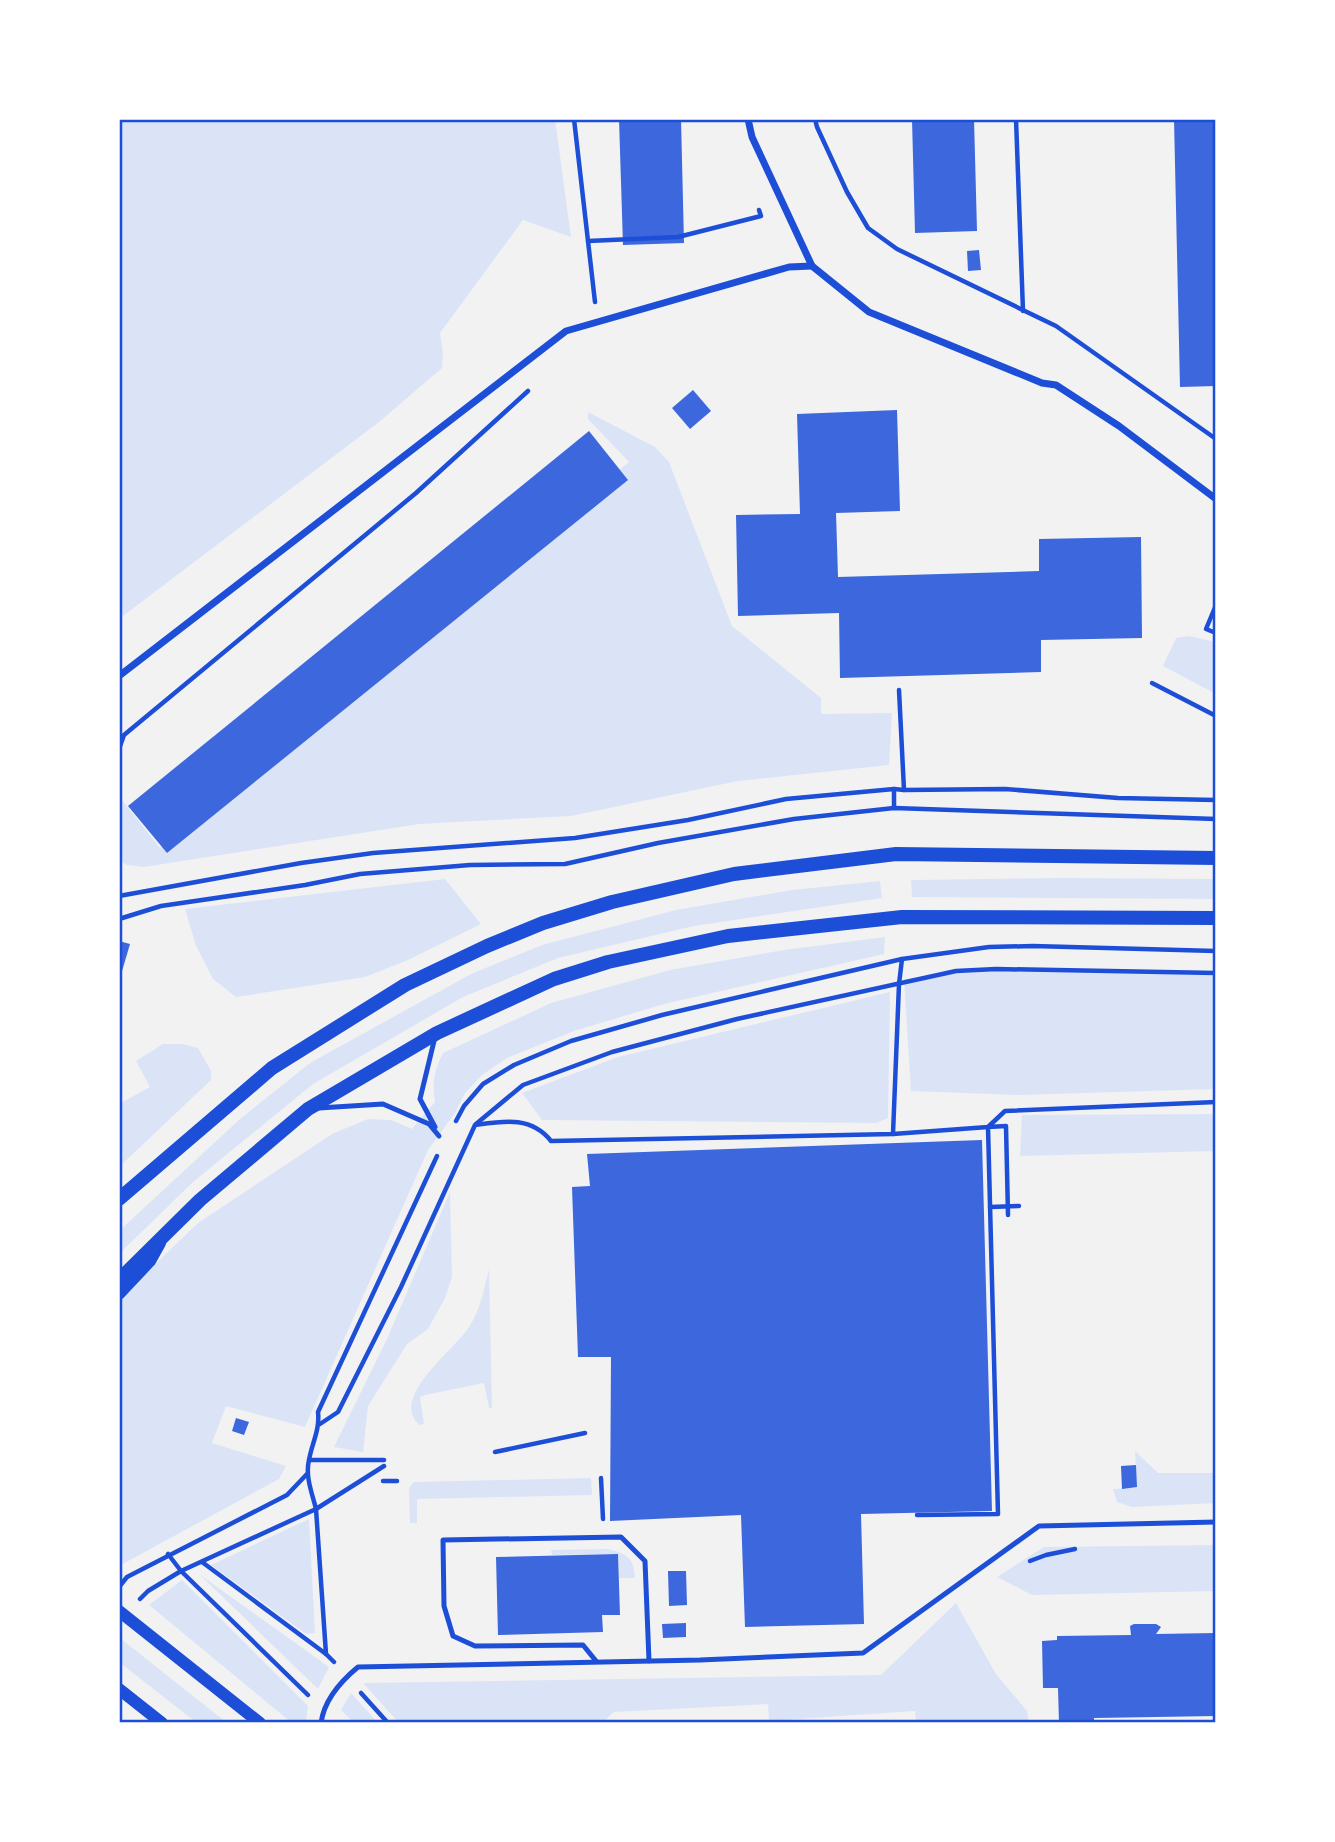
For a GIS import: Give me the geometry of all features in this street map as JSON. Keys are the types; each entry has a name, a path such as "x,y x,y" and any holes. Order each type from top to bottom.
{"main road":[{"path":"119,1199 272,1068 405,985 543,923 612,902 734,874 896,854 1216,858"},
{"path":"119,1280 200,1200 308,1109 437,1034 554,979 608,962 728,936 902,917 1216,918"}],"street":[{"path":"748,119 757,147 812,266 869,312 1042,383 1056,385 1119,426 1216,499"},
{"path":"119,676 566,331 789,267 812,266"},
{"path":"119,1294 150,1261 163,1237"},
{"path":"119,1611 260,1723"},
{"path":"119,1689 162,1723"}],"lane":[{"path":"308,1109 383,1104 429,1124 439,1136 420,1099 437,1034"},
{"path":"321,1723 323,1710 346,1677 358,1667 863,1653 1039,1526 1216,1522"},
{"path":"596,1661 583,1645 475,1646 453,1636 443,1606 443,1539 621,1537 645,1562 649,1661"}],"path":[{"path":"816,119 817,127 846,192 868,228 897,249 1056,326 1216,439"},
{"path":"1016,119 1023,311"},
{"path":"588,241 678,237 761,216 757,203"},
{"path":"1216,605 1206,629 1216,633"},
{"path":"1152,683 1216,716"},
{"path":"899,690 904,790"},
{"path":"894,789 894,808"},
{"path":"119,896 361,854 575,838 688,820 786,799 894,789 1005,789 1118,798 1216,800"},
{"path":"119,919 161,906 305,885 360,874 470,865 565,864 658,843 782,821 894,808 1216,819"},
{"path":"452,1127 464,1106 483,1084 514,1065 571,1041 675,1012 902,959 1000,946 1216,951"},
{"path":"893,1134 902,959"},
{"path":"320,1424 338,1412 401,1287 475,1125 523,1085 612,1052 737,1019 956,971 996,969 1216,973"},
{"path":"917,1515 998,1514 988,1127 1005,1111 1216,1102"},
{"path":"475,1125 506,1121 528,1123 544,1132 551,1141 893,1134 1006,1126 1008,1215"},
{"path":"326,1654 316,1509 307,1473 320,1424 318,1412 439,1152"},
{"path":"990,1207 1019,1206"},
{"path":"495,1452 584,1433"},
{"path":"148,1591 181,1571 316,1509 384,1463 309,1460"},
{"path":"119,1587 127,1577 287,1495 307,1473"},
{"path":"601,1478 603,1517"},
{"path":"383,1481 397,1481"},
{"path":"1023,1564 1077,1548"},
{"path":"168,1555 181,1571 323,1710"},
{"path":"202,1562 326,1654 388,1723"}],"shaded area":[{"path":"119,119 555,119 571,237 523,220 440,333 442,368 379,422 119,619"},
{"path":"588,412 655,447 669,462 732,626 821,698 821,714 892,713 889,765 738,781 571,816 419,824 144,867 127,865 119,860 119,801 122,800 160,848 629,462 588,419"},
{"path":"1189,636 1216,642 1216,694 1163,666 1176,638"},
{"path":"445,879 481,924 408,960 365,977 236,997 213,979 196,946 185,909"},
{"path":"1216,879 1216,899 912,897 911,880"},
{"path":"880,881 882,898 694,926 558,958 463,997 313,1084 193,1182 119,1254 119,1231 240,1119 310,1063 471,974 542,945 676,910 792,890"},
{"path":"885,937 884,954 664,1004 574,1031 507,1058 482,1075 465,1093 455,1113 428,1150 305,1427 226,1406 212,1443 286,1466 279,1479 119,1566 119,1303 124,1294 198,1223 332,1134 368,1119 391,1120 412,1129 435,1102 434,1076 443,1053 551,1003 670,970 784,950"},
{"path":"996,967 1216,972 1216,1089 1019,1095 911,1091 904,979"},
{"path":"890,992 888,1118 876,1123 542,1120 522,1093 618,1057"},
{"path":"163,1044 182,1044 198,1048 211,1071 211,1080 119,1167 119,1104 150,1087 136,1061"},
{"path":"1216,1114 1216,1151 1020,1156 1022,1115"},
{"path":"450,1192 452,1277 445,1298 428,1329 407,1344 368,1406 363,1452 334,1447 387,1339"},
{"path":"489,1269 492,1408 489,1408 484,1383 425,1395 420,1397 424,1424 420,1425 412,1415 412,1403 417,1389 467,1330 481,1301"},
{"path":"1135,1451 1158,1473 1216,1473 1216,1503 1132,1507 1117,1502 1113,1489 1137,1487"},
{"path":"591,1478 592,1495 417,1499 417,1523 410,1523 409,1488 414,1482"},
{"path":"309,1519 315,1633 306,1634 211,1565"},
{"path":"1216,1545 1216,1591 1032,1595 997,1577 1044,1547"},
{"path":"607,1549 628,1557 633,1565 635,1578 619,1578 618,1554 552,1555 551,1550"},
{"path":"199,1574 329,1667 318,1689"},
{"path":"182,1580 308,1706 306,1723 292,1723 149,1605"},
{"path":"956,1603 996,1674 1027,1711 1029,1723 916,1723 915,1711 769,1721 768,1704 614,1712 602,1723 399,1723 363,1683 881,1675"},
{"path":"120,1638 227,1723 197,1723 119,1662"},
{"path":"351,1693 378,1723 354,1723 341,1710"}],"building":[{"path":"619,119 681,119 684,243 623,245"},
{"path":"912,119 974,119 977,231 915,233"},
{"path":"1174,119 1216,119 1216,386 1180,387"},
{"path":"979,250 981,270 968,271 967,251"},
{"path":"693,390 711,411 690,429 672,408"},
{"path":"897,410 900,511 836,513 838,577 1039,571 1039,539 1141,537 1142,638 1041,640 1041,672 840,678 839,613 738,616 736,515 800,514 797,414"},
{"path":"589,431 628,480 167,853 128,806"},
{"path":"119,941 130,944 120,978 119,978"},
{"path":"982,1140 992,1511 861,1514 864,1624 745,1627 741,1515 610,1521 611,1357 578,1357 572,1187 590,1186 587,1154"},
{"path":"236,1418 249,1422 244,1435 232,1431"},
{"path":"1136,1465 1137,1487 1122,1489 1121,1466"},
{"path":"618,1554 620,1615 602,1615 603,1632 498,1635 496,1557"},
{"path":"668,1571 686,1571 687,1605 669,1606"},
{"path":"686,1623 686,1637 663,1638 662,1624"},
{"path":"1156,1624 1161,1627 1156,1634 1216,1633 1216,1716 1094,1718 1094,1723 1059,1723 1058,1688 1043,1688 1042,1641 1057,1640 1057,1636 1131,1635 1130,1626"}]}
